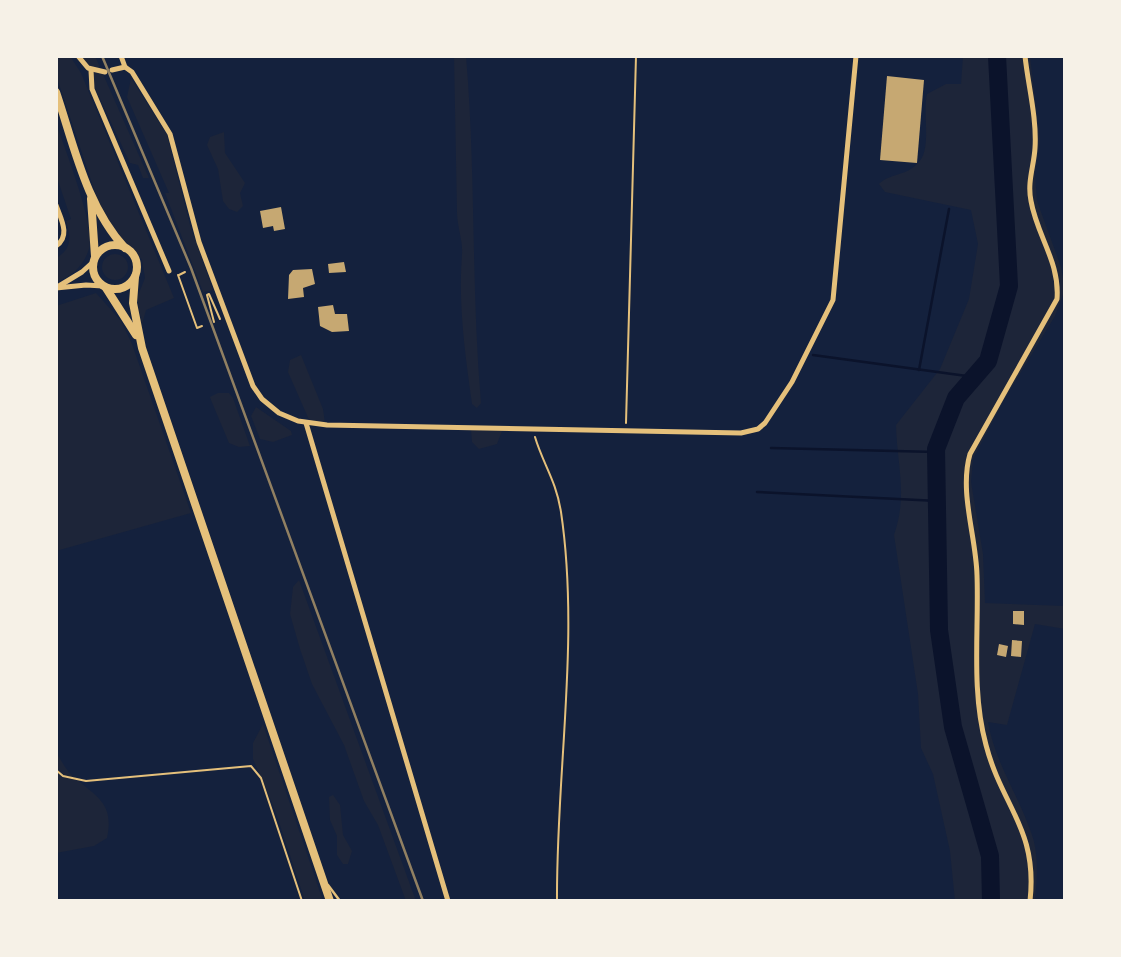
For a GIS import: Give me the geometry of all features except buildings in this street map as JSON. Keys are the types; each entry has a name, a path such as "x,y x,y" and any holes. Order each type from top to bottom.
{"main road":[{"path":"56,92 89,189 106,224 136,260 133,303 142,348 330,901"},
{"path":"89,189 95,228 94,276 105,287 142,348"},
{"path":"94,259 108,246 125,248"},
{"path":"105,287 121,289 135,277"}],"street":[{"path":"78,56 91,70 105,72"},
{"path":"121,56 125,67 141,82 167,125 194,226 227,317 257,393 279,413 306,423 626,431 751,431 765,423 792,382 833,300 856,56"},
{"path":"1025,56 1035,147 1030,176 1031,200 1055,264 1059,281 1058,299 970,454 965,481 977,574 981,720 986,746 1029,847 1030,901"},
{"path":"113,70 125,67"},
{"path":"91,70 92,89 169,271"},
{"path":"56,205 65,232 62,242 56,246"},
{"path":"56,288 75,278 94,259"},
{"path":"56,288 86,285 105,287"},
{"path":"306,423 448,901"}],"lane":[{"path":"323,880 340,901"}],"path":[{"path":"626,431 636,56"},
{"path":"178,275 197,328 202,326"},
{"path":"214,322 206,295 209,294 219,320 227,317"},
{"path":"533,429 554,477 565,559 566,658 556,832 557,901"},
{"path":"56,770 63,776 86,781 251,766 261,778 302,901"}],"shaded area":[{"path":"56,56 70,56 81,73 174,298 146,310 142,325 137,298 145,278 142,260 134,249 117,236 99,204 56,75"},
{"path":"80,56 95,56 149,178 143,178 138,165 130,163"},
{"path":"454,56 466,56 469,99 481,403 477,408 472,404 462,310"},
{"path":"963,56 1030,56 1040,141 1035,174 1037,201 1061,267 1065,289 1055,316 1004,400 973,459 971,482 983,554 985,603 1065,606 1065,629 1035,624 1007,725 988,722 996,751 1034,843 1037,868 1035,901 955,901 950,851 933,774 921,748 918,694 894,535 901,493 896,425 940,369 969,299 978,244 971,210 885,192 879,184 913,168 922,158 926,141 927,94 946,84 961,84"},
{"path":"131,78 167,135 190,225 213,290 203,292 165,193 169,193 127,97"},
{"path":"56,123 84,206 90,238 87,255 81,265 72,274 56,282 56,258 68,247 69,232 66,221 71,219 56,175"},
{"path":"224,132 225,153 245,183 240,193 243,206 237,212 229,209 223,201 218,169 207,145 210,137"},
{"path":"115,254 124,258 128,267 124,276 115,280 106,276 102,267 106,258"},
{"path":"96,293 121,321 132,344 191,513 56,551 56,306"},
{"path":"301,355 323,409 325,423 310,422 288,372 290,360"},
{"path":"218,393 229,393 233,398 250,446 239,447 229,443 210,397"},
{"path":"256,407 291,431 292,435 273,442 260,439 251,416"},
{"path":"471,430 502,431 497,444 479,449 472,442"},
{"path":"299,580 416,901 406,901 344,745 312,684 290,614 293,587"},
{"path":"263,724 323,901 305,901 275,810 253,759 253,743"},
{"path":"56,752 70,773 98,797 106,810 109,827 107,838 94,846 56,853"},
{"path":"333,795 340,805 343,835 352,851 348,864 343,864 337,855 337,836 330,820 329,797"}],"waterway":[{"path":"991,901 990,856 953,727 939,630 936,449 956,398 988,361 1009,286 997,56"},
{"path":"919,370 949,209"},
{"path":"813,355 974,377"},
{"path":"771,448 936,452"},
{"path":"757,492 938,501"}],"railway":[{"path":"102,56 191,268 423,901"}]}
